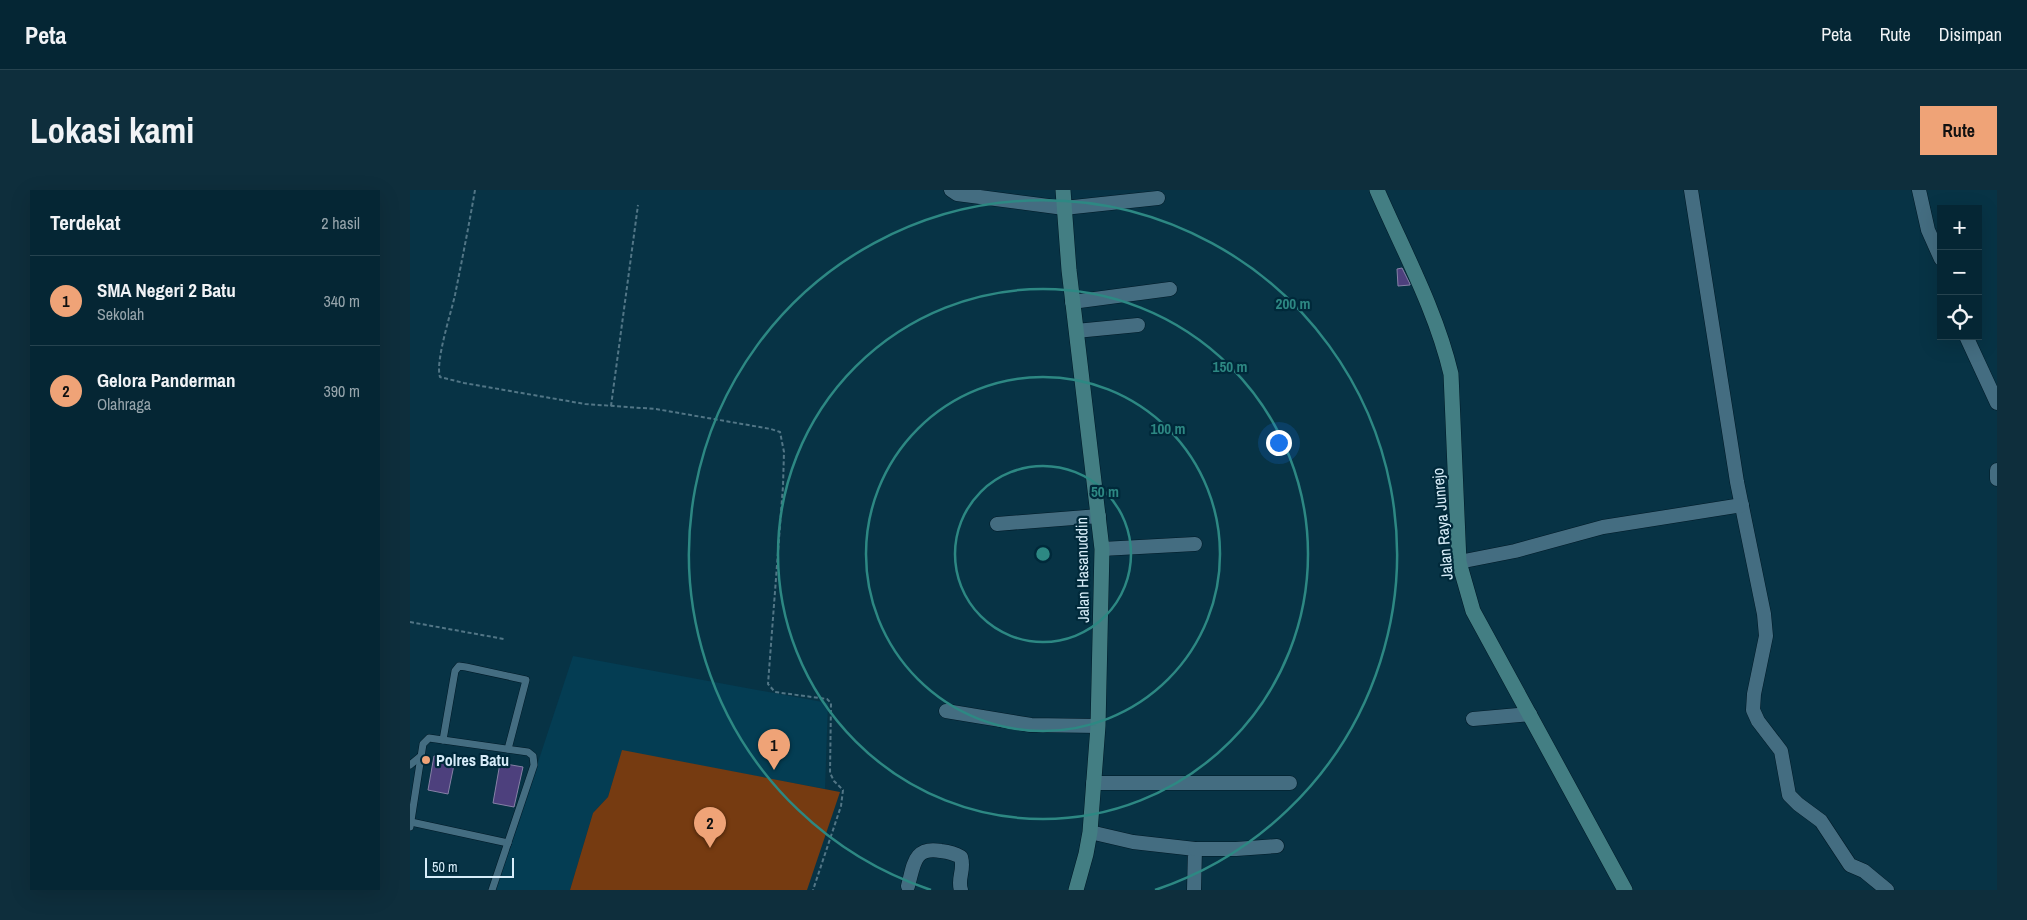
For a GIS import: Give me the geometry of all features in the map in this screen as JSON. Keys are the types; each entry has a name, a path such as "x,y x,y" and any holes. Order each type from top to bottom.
{"street":[{"path":"951,190 957,194 1064,208 1158,198"},
{"name":"Jalan Hasanuddin","path":"1063,190 1072,302 1102,550 1098,726 1090,832 1076,890"},
{"name":"Jalan Raya Junrejo","path":"1377,190 1424,297 1446,353 1451,374 1459,562 1473,611 1625,890"},
{"path":"1691,190 1742,505 1766,630 1754,694 1754,710 1758,722 1781,751 1789,795 1821,821 1850,865 1864,871 1887,890"},
{"path":"1920,190 1928,230 1937,250"},
{"path":"1072,302 1170,289"},
{"path":"1076,331 1138,325"},
{"path":"1968,340 1997,403"},
{"path":"1997,470 1997,479"},
{"path":"1459,562 1515,551 1602,528 1742,505"},
{"path":"997,524 1099,516"},
{"path":"1102,550 1195,544"},
{"path":"946,711 1031,725 1098,726"},
{"path":"1473,719 1530,714"},
{"path":"1093,783 1290,783"},
{"path":"1090,832 1133,842 1195,849 1221,850 1277,846"},
{"path":"1194,890 1195,849"},
{"path":"908,886 914,861 920,853 926,850 936,850 953,853 961,857 964,866 959,885 961,890"}],"lane":[{"path":"442,740 455,671 459,666 526,680 508,749"},
{"path":"492,890 508,843 534,760 533,756 528,752 508,749 429,738 425,740 422,744 410,825 508,843"},
{"path":"410,765 421,756"}],"path":[{"path":"475,190 455,296 441,355 438,372 440,377 464,383 585,404 656,409 780,432 784,452 768,684 775,692 827,699 831,703 830,772 834,781 843,790 841,806 813,890"},
{"path":"611,406 638,205"},
{"path":"410,622 504,639"}],"shaded area":[{"path":"573,656 828,703 825,789 622,751 608,797 593,813 570,890 496,890"},
{"path":"622,750 840,792 807,890 570,890 593,813 608,797"}],"building":[{"path":"1402,268 1410,285 1398,286 1397,269"},
{"path":"434,756 455,760 448,794 428,790"},
{"path":"500,763 523,767 514,807 493,803"}],"place":[{"name":"Polres Batu","path":"426,760"},
{"name":"SMA Negeri 2 Batu","path":"774,770"},
{"name":"Gelora Panderman","path":"710,848"}]}
